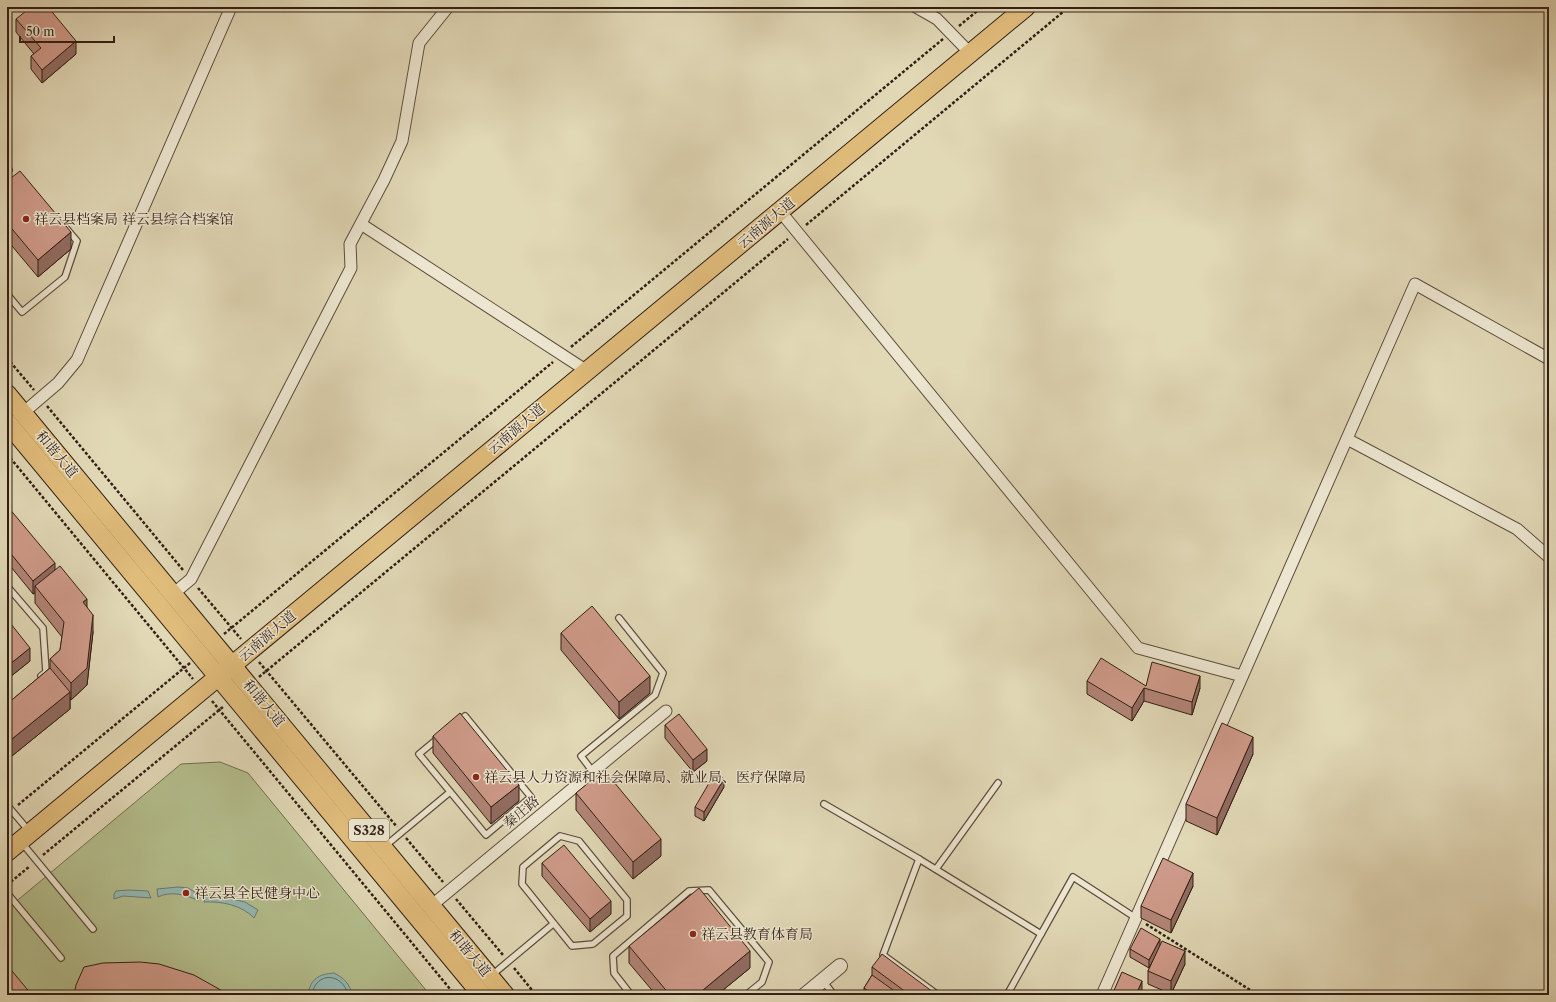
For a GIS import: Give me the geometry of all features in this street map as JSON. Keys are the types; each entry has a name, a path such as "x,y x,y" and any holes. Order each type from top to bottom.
{"main road":[{"name":"云南源大道","path":"19,842 1026,7"},
{"name":"和谐大道","path":"7,394 505,995"},
{"name":"和谐大道","path":"7,422 482,995"}],"street":[{"path":"23,413 58,384 77,360 232,7"},
{"path":"173,594 191,579 351,268 350,244 384,180 402,141 418,43 448,7"},
{"path":"916,7 937,19 970,53"},
{"path":"780,211 1138,648 1242,676"},
{"path":"361,224 587,371"},
{"path":"1102,995 1416,284 1549,359"},
{"path":"1347,439 1516,529 1549,556"},
{"name":"秦庄路","path":"431,906 666,711"},
{"path":"805,995 840,966"}],"lane":[{"path":"7,167 9,170 7,172"},
{"path":"7,294 22,312 64,277 77,241 62,222"},
{"path":"7,586 43,628 46,672 35,682"},
{"path":"593,772 581,756 655,695 662,673 619,618"},
{"path":"465,716 531,797 486,835 450,792 419,754 465,716"},
{"path":"936,869 998,783"},
{"path":"383,848 450,792"},
{"path":"824,804 936,869 1041,934"},
{"path":"7,805 12,810 19,842 37,860 93,929"},
{"path":"560,836 578,841 627,900 627,916 593,944 572,946 554,924 522,884 523,867 560,836"},
{"path":"919,859 883,955 938,995"},
{"path":"1007,995 1072,877 1136,918"},
{"path":"631,995 614,973 613,956 690,891 709,890 769,962 762,982 746,995"},
{"path":"7,893 61,958"},
{"path":"490,977 554,924"},
{"path":"822,981 834,995"}],"path":[{"path":"214,643 982,7"},
{"path":"249,685 1069,7"},
{"path":"7,358 536,995"},
{"path":"7,454 455,995"},
{"path":"12,810 200,655"},
{"path":"7,885 235,697"},
{"path":"1136,918 1258,995"}],"green space":[{"name":"祥云县全民健身中心","path":"220,762 248,773 430,995 7,995 7,909 181,764"}],"water":[{"path":"178,887 188,888 200,895 198,901 178,894 168,894 158,897 157,889"},
{"path":"116,891 148,891 151,898 123,896 114,899 114,894"},
{"path":"214,895 245,902 258,910 254,918 244,910 231,905 217,902 204,902 205,896"},
{"path":"334,973 346,982 352,995 308,995 311,985 316,978"}],"building":[{"path":"31,7 48,7 76,41 42,70 31,56 41,48 16,19"},
{"name":"祥云县档案局 祥云县综合档案馆","path":"20,171 71,232 38,260 7,223 7,181"},
{"path":"8,507 55,563 33,581 7,549"},
{"path":"60,566 87,599 83,602 93,615 87,668 71,683 50,659 60,650 64,622 35,586"},
{"path":"592,606 650,676 619,702 561,633"},
{"path":"7,619 30,648 10,664 7,661"},
{"path":"1101,658 1146,686 1152,662 1200,676 1192,702 1144,688 1132,708 1087,681"},
{"path":"50,668 70,692 7,743 7,704"},
{"name":"祥云县人力资源和社会保障局、就业局、医疗保障局","path":"460,713 519,785 491,807 433,736"},
{"path":"679,714 707,749 693,760 665,725"},
{"path":"1222,723 1253,737 1217,818 1186,804"},
{"path":"604,770 661,839 633,862 576,793"},
{"path":"715,773 724,779 704,812 695,807"},
{"path":"564,845 611,901 590,919 542,863"},
{"path":"1163,858 1193,873 1171,920 1141,906"},
{"name":"祥云县教育体育局","path":"699,888 750,951 697,995 670,995 629,946"},
{"path":"1141,928 1160,939 1149,960 1130,949"},
{"path":"1162,941 1185,951 1171,981 1148,971"},
{"path":"882,954 937,995 910,995 872,967"},
{"path":"140,962 159,964 194,975 226,993 236,995 74,995 76,985 84,967 103,963"},
{"path":"7,965 32,995 7,995"},
{"path":"1122,972 1142,981 1136,995 1112,995"},
{"path":"872,975 900,995 874,995 864,988"}],"place":[{"name":"祥云县档案局 祥云县综合档案馆","path":"26,219"},
{"name":"祥云县人力资源和社会保障局、就业局、医疗保障局","path":"476,777"},
{"name":"祥云县全民健身中心","path":"186,893"},
{"name":"祥云县教育体育局","path":"693,934"}]}
